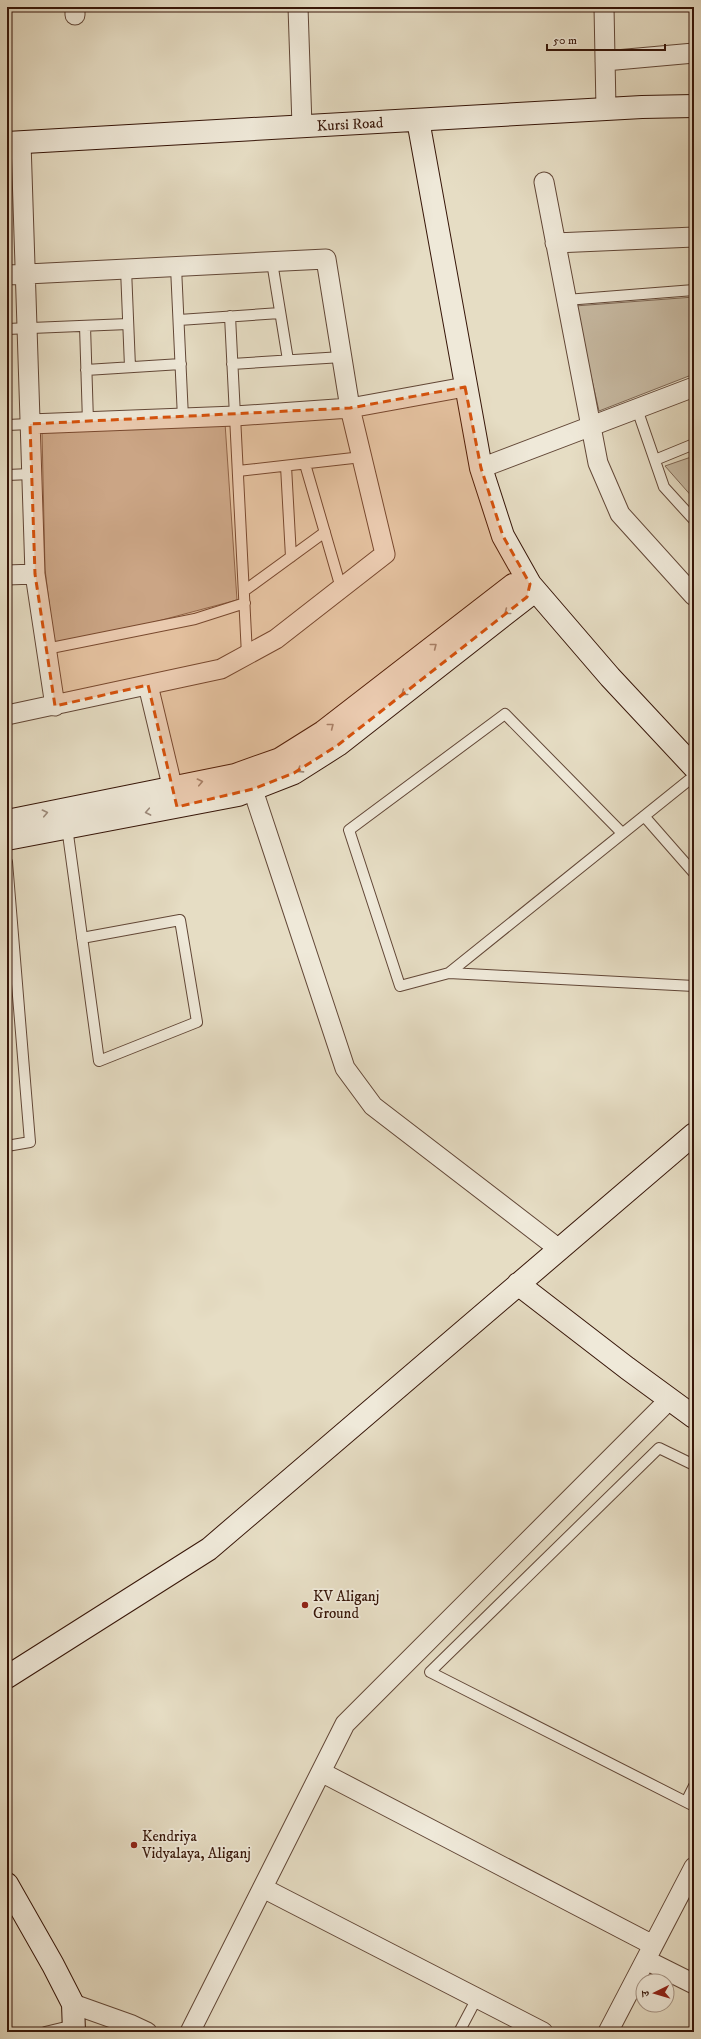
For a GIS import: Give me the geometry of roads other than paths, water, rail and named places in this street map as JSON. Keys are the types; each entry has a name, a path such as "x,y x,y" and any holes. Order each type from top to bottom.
{"street":[{"path":"298,7 302,126"},
{"path":"604,7 606,109"},
{"path":"605,61 694,53"},
{"name":"Kursi Road","path":"14,143 606,109 694,106"},
{"path":"418,120 465,387 481,468 503,536 530,584 610,677 694,767"},
{"path":"14,143 16,274 27,327 35,574 55,706"},
{"path":"544,182 598,463 620,514 694,596"},
{"path":"555,244 694,237"},
{"path":"7,715 55,706 221,669 276,639 385,554 350,408 326,259 16,274"},
{"path":"30,424 235,416 350,408 465,387"},
{"path":"481,468 694,387"},
{"path":"7,576 35,574"},
{"path":"7,821 175,797 238,795 250,780 294,773 338,745 527,597 530,584"},
{"path":"148,685 175,797"},
{"path":"250,780 345,1068 373,1106 559,1249"},
{"path":"7,839 67,827 175,797"},
{"path":"7,1677 209,1549 694,1134"},
{"path":"518,1284 694,1416"},
{"path":"190,2032 345,1724 670,1399"},
{"path":"321,1772 650,1953 694,1984"},
{"path":"608,2032 694,1866"},
{"path":"7,1884 53,1965 72,2004 74,2029"},
{"path":"262,1888 543,2032"},
{"path":"72,2004 132,2025 147,2032"}],"lane":[{"path":"272,262 288,360"},
{"path":"176,266 183,418"},
{"path":"126,269 130,367"},
{"path":"566,300 694,290"},
{"path":"179,320 280,313"},
{"path":"230,316 247,655"},
{"path":"7,329 128,324"},
{"path":"84,326 88,422"},
{"path":"232,364 342,357"},
{"path":"86,370 181,364"},
{"path":"637,409 664,487 694,520"},
{"path":"7,425 30,424"},
{"path":"655,460 694,444"},
{"path":"238,471 362,457"},
{"path":"305,464 341,588"},
{"path":"286,466 291,557"},
{"path":"7,475 31,474"},
{"path":"244,591 325,532"},
{"path":"46,649 195,619 245,603"},
{"path":"622,833 505,714 350,830 400,986 449,973 694,986"},
{"path":"449,973 694,776"},
{"path":"644,816 694,873"},
{"path":"67,827 82,938 99,1061 197,1022 180,920 82,938"},
{"path":"7,862 8,891 30,1142 7,1146"},
{"path":"694,1465 659,1448 430,1672 690,1804 694,1786"},
{"path":"459,2032 477,1998"},
{"path":"45,2032 74,2029"}],"place":[{"name":"KV Aliganj Ground","path":"305,1605"},
{"name":"Kendriya Vidyalaya, Aliganj","path":"134,1845"}]}
